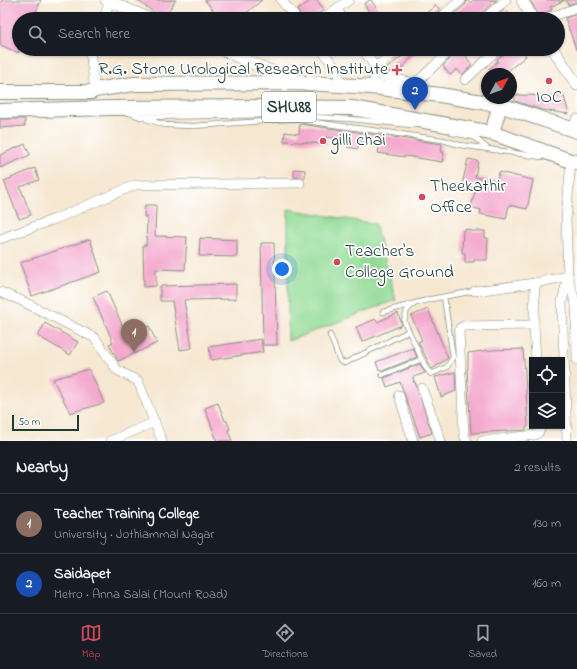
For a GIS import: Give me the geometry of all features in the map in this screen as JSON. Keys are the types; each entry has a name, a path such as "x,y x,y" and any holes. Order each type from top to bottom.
{"main road":[{"name":"SHU88","path":"0,92 91,92 95,90 134,84 308,83 341,85 374,76 440,95 500,105 576,127"},
{"path":"492,133 500,105"},
{"name":"SHU88","path":"0,111 111,108 352,108 492,133 574,162"}],"street":[{"path":"281,0 291,12"},
{"path":"332,12 349,0"},
{"path":"447,12 461,0"},
{"path":"492,12 506,0"},
{"path":"522,0 529,12"},
{"path":"105,12 108,1 134,12"},
{"path":"565,12 577,8"},
{"path":"92,56 95,90"},
{"path":"236,56 263,68 308,83"},
{"path":"326,56 337,70 341,85"},
{"path":"366,56 374,76"},
{"path":"374,76 394,56"},
{"path":"374,76 417,82 445,56"},
{"path":"465,80 491,56"},
{"path":"558,56 577,85"},
{"path":"565,359 577,359 576,305 568,276 566,219 574,162"},
{"path":"0,239 55,219 135,186 300,183"},
{"path":"475,291 535,283 568,276"},
{"path":"564,357 562,302 568,276"},
{"path":"535,283 534,325 536,357"},
{"path":"0,292 20,300 95,338 117,370 138,381 162,441"},
{"path":"467,441 464,435 460,328 464,326 534,325"},
{"path":"565,386 567,441"},
{"path":"422,388 441,441"},
{"path":"398,396 413,441"},
{"path":"110,441 155,422"},
{"path":"482,441 535,435 541,429"}],"lane":[{"path":"111,108 166,125 194,126 292,119 443,140 460,146 574,162"},
{"path":"140,117 275,115 351,119 413,126"},
{"path":"444,131 474,137 488,149"},
{"path":"383,312 475,291"},
{"path":"414,304 404,315 404,321 431,374 447,367 453,357 444,297"},
{"path":"330,334 340,361 345,363 409,331"},
{"path":"382,375 422,358"}],"green space":[{"name":"Teacher's College Ground","path":"288,209 375,224 396,300 288,341"}],"building":[{"path":"2,0 41,0 36,12 12,12 12,50 0,45 0,4"},
{"path":"137,0 176,0 168,12 153,12"},
{"path":"205,0 262,0 248,12 214,12"},
{"path":"312,0 317,0 324,10 321,12 298,12 297,10"},
{"path":"371,0 379,12 369,12 364,4"},
{"path":"467,0 470,3 473,0 497,0 482,12 456,12 465,5"},
{"path":"530,0 565,0 550,7 552,10 548,12 537,12"},
{"path":"566,0 577,0 577,2 568,5"},
{"path":"436,5 440,10 438,12 428,12"},
{"path":"577,14 577,49 576,49 565,18"},
{"path":"402,56 413,56 397,73 383,71"},
{"path":"453,56 466,56 472,65 462,75 457,69 450,75 443,66"},
{"path":"501,56 526,56 511,68 490,68 498,61 497,59"},
{"path":"517,95 564,96 569,114 542,110 517,102"},
{"path":"0,119 25,119 25,126 0,128"},
{"path":"300,124 442,144 441,152 444,152 442,162 378,153 380,143 359,141 358,149 347,147 348,139 326,137 326,144 284,141 285,132 299,134"},
{"path":"25,144 30,155 0,168 0,155"},
{"path":"468,159 478,161 475,177 497,181 499,172 533,180 527,209 509,205 506,219 480,214 481,210 471,207 476,188 462,185"},
{"path":"35,168 39,180 20,187 31,215 19,219 4,181"},
{"path":"294,169 305,170 305,178 294,177"},
{"path":"145,205 156,205 155,236 187,237 185,270 156,269 156,286 144,287 143,245 146,245 147,217 144,217"},
{"path":"470,229 470,231 485,231 485,238 488,238 487,260 465,262 465,253 462,253 463,230"},
{"path":"200,238 237,240 237,257 199,256"},
{"path":"90,239 101,272 32,296 20,263"},
{"path":"261,243 274,243 277,345 263,345"},
{"path":"236,284 236,299 184,300 192,348 180,350 172,301 160,301 160,286"},
{"path":"107,291 127,336 149,326 157,343 118,361 109,344 113,342 93,297"},
{"path":"428,309 448,358 432,369 418,342 422,340 411,316"},
{"path":"398,313 402,325 362,342 356,327 376,319 377,322"},
{"path":"45,323 78,342 70,355 38,336"},
{"path":"261,339 263,352 211,360 209,347"},
{"path":"413,348 417,357 382,371 381,369 379,370 376,362"},
{"path":"523,349 528,427 526,427 526,430 471,433 467,369 468,353 492,350"},
{"path":"420,364 425,373 413,377 413,382 415,382 432,433 420,437 400,382 387,387 384,378"},
{"path":"89,369 104,403 70,413 53,379"},
{"path":"455,372 456,391 441,397 435,377"},
{"path":"218,403 230,429 228,430 232,441 217,441 205,408"}],"place":[{"name":"R.G. Stone Urological Research Institute","path":"397,70"},
{"name":"IOC","path":"549,81"},
{"name":"Saidapet","path":"415,110"},
{"name":"gilli chai","path":"323,141"},
{"name":"Theekathir Office","path":"422,197"},
{"name":"Teacher's College Ground","path":"337,262"},
{"name":"Teacher Training College","path":"134,352"}]}
